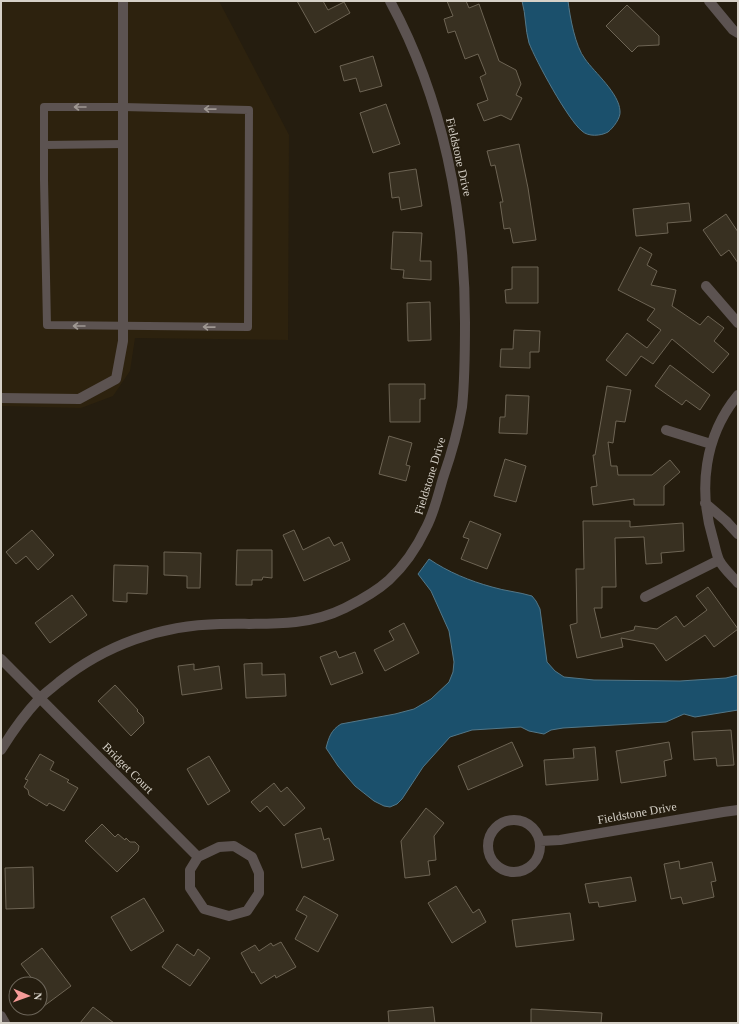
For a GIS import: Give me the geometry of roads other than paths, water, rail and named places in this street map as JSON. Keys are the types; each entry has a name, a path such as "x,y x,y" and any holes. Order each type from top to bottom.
{"street":[{"path":"1,398 79,399 116,379 123,341 123,1"},
{"name":"Fieldstone Drive","path":"1,750 14,729 40,698 70,673 113,648 154,633 199,625 290,623 323,617 342,610 359,601 388,580 410,555 426,529 433,513 452,450 462,407 466,365 465,291 459,221 453,184 442,137 421,70 405,31 390,1"},
{"path":"709,1 733,30 738,33"},
{"path":"706,286 738,323"},
{"path":"738,395 721,421 711,444 706,462 704,482 705,503 709,526 719,560 738,583"},
{"path":"666,430 711,444"},
{"path":"705,503 726,521 738,534"},
{"path":"645,597 719,560"},
{"path":"1,659 40,698"},
{"name":"Bridget Court","path":"40,698 198,857"},
{"name":"Fieldstone Drive","path":"540,841 560,840 738,810"},
{"path":"518,819 533,826 540,841 538,858 526,870 510,873 495,865 487,850 490,834 501,822 512,820 518,819"},
{"path":"234,846 252,857 259,874 260,893 247,911 229,916 204,909 190,888 190,870 198,857 219,848 234,846"},
{"path":"1,1016 5,1023"}],"lane":[{"path":"44,107 123,107 249,110 248,327 47,325 44,107"},
{"path":"44,145 123,144"}],"water":[{"path":"522,1 568,1 578,47 589,65 611,90 619,104 620,114 618,120 608,132 598,135 585,133 576,125 561,103 538,63 529,43"},
{"path":"429,559 459,576 497,588 532,596 540,609 547,662 555,671 564,677 594,680 680,681 726,678 738,675 738,710 695,717 684,714 666,722 563,728 551,730 544,734 529,731 521,727 472,730 450,737 423,767 402,799 397,804 390,807 384,806 374,801 355,786 338,766 326,748 331,734 341,724 414,709 431,699 449,682 453,672 454,662 449,631 431,591 418,574"}]}
